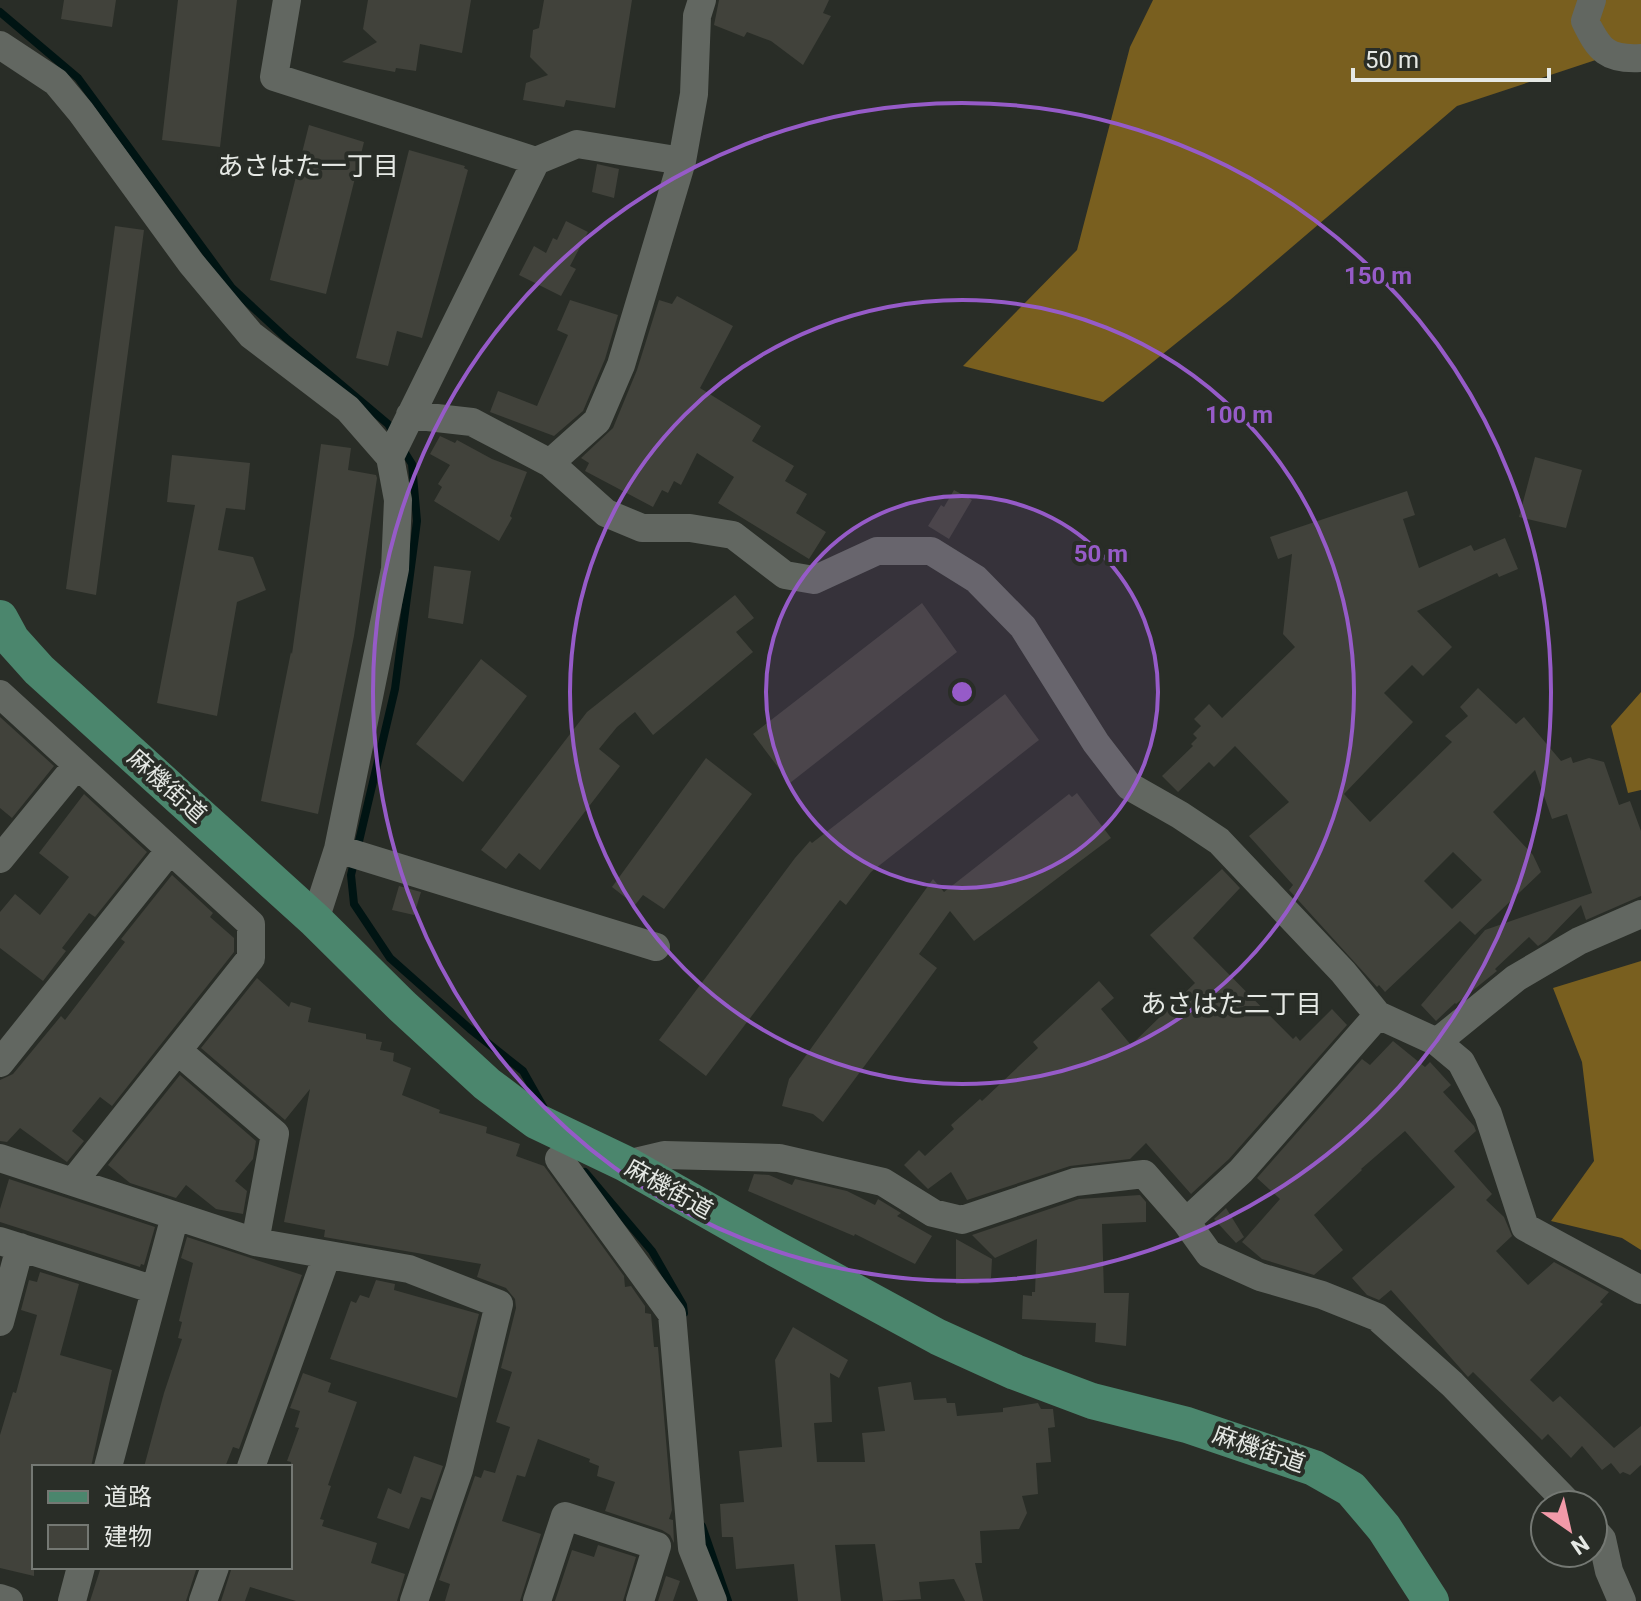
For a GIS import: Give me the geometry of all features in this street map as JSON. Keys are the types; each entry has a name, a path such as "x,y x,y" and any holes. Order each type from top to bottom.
{"main road":[{"name":"麻機街道","path":"3,635 315,920 487,1084 536,1121 626,1164 938,1337 1015,1372 1092,1401 1187,1425 1314,1468 1351,1489 1384,1528 1431,1601"}],"street":[{"path":"287,0 274,77 536,161 577,144 682,161"},
{"path":"550,463 597,421 621,365 682,161 694,94 697,16 702,0"},
{"path":"1592,0 1585,21 1597,46 1626,59 1641,58"},
{"path":"0,45 56,82 191,263 251,335 348,409 390,457 398,500 395,569 338,849 315,920"},
{"path":"390,457 536,161"},
{"path":"410,415 472,422 550,463 606,513 642,528 690,528 733,535 785,575 814,580 877,551 931,551 976,579 1023,627 1096,743 1129,786 1219,841 1343,972 1378,1015 1437,1042 1461,1062 1488,1114 1525,1227 1641,1290"},
{"path":"0,694 251,924 251,958 73,1182"},
{"path":"0,859 77,765"},
{"path":"338,849 656,947"},
{"path":"0,1063 170,850"},
{"path":"1437,1042 1516,978 1579,941 1641,914"},
{"path":"1186,1222 1241,1171 1378,1015"},
{"path":"178,1051 275,1134 255,1242"},
{"path":"626,1164 664,1155 779,1158 883,1182 933,1213 962,1220 1075,1182 1144,1174 1209,1254 1260,1277 1322,1295 1377,1317 1452,1384 1554,1489"},
{"path":"0,1158 255,1242 409,1269 499,1304 459,1470 414,1601"},
{"path":"559,1159 672,1314 692,1548 713,1601"},
{"path":"109,1465 175,1216"},
{"path":"0,1322 10,1244 155,1290"},
{"path":"252,1465 327,1255"},
{"path":"537,1601 565,1516 657,1546 640,1601"},
{"path":"72,1601 80,1569"},
{"path":"203,1601 214,1569"},
{"path":"1609,1569 1622,1601"},
{"path":"0,1598 9,1601"}],"shaded area":[{"path":"1153,0 1641,0 1641,45 1457,106 1230,300 1103,402 963,366 1077,250 1130,47"},
{"path":"1641,692 1641,790 1628,793 1611,726"},
{"path":"1641,961 1641,1250 1622,1238 1551,1221 1594,1161 1582,1062 1553,988"}],"building":[{"path":"64,0 116,0 112,27 61,19"},
{"path":"178,0 237,0 220,147 162,140"},
{"path":"368,0 471,0 462,53 420,44 416,71 396,68 395,72 342,62 377,42 363,29"},
{"path":"544,0 632,0 615,108 566,100 564,107 523,100 526,83 548,75 530,57 533,30 539,28"},
{"path":"719,0 829,0 823,13 831,16 803,65 771,41 747,32 744,37 714,25"},
{"path":"309,125 364,142 326,294 270,280"},
{"path":"409,150 465,166 468,170 422,338 397,331 388,366 356,358"},
{"path":"597,164 619,169 614,198 592,192"},
{"path":"566,221 588,232 570,266 576,269 561,296 519,275 534,246 546,253 553,238 557,240"},
{"path":"115,226 144,230 96,595 66,589"},
{"path":"677,296 733,326 700,388 761,426 752,441 794,466 785,481 807,494 796,513 826,532 809,559 718,503 734,477 697,453 681,485 674,481 668,493 662,490 653,507 585,471 589,463 581,458 613,428 637,370 659,300 672,304"},
{"path":"570,300 618,315 605,359 583,411 554,436 490,412 498,391 537,406 568,335 557,330"},
{"path":"440,436 455,443 457,440 492,459 527,472 510,516 512,518 499,541 434,501 442,487 438,484 450,465 430,454"},
{"path":"321,444 351,448 348,470 376,475 377,478 354,636 318,814 261,801 292,654"},
{"path":"172,455 250,463 245,510 226,508 218,550 253,557 266,590 237,602 217,716 157,703 195,505 167,502"},
{"path":"1535,457 1582,470 1566,528 1519,517"},
{"path":"954,490 972,500 949,539 928,526"},
{"path":"1407,491 1415,515 1403,519 1419,568 1471,545 1474,551 1505,538 1518,569 1499,577 1497,573 1417,611 1452,647 1423,676 1412,665 1384,693 1413,722 1344,794 1370,822 1452,742 1445,736 1468,716 1460,707 1478,688 1516,724 1524,717 1561,761 1571,757 1573,763 1589,758 1604,762 1619,805 1630,801 1641,831 1641,896 1586,920 1581,905 1538,946 1529,937 1495,969 1497,971 1436,1021 1421,1005 1485,930 1592,893 1567,814 1552,819 1535,770 1493,812 1533,855 1541,872 1475,935 1460,921 1385,992 1379,985 1377,987 1289,890 1293,885 1249,836 1289,802 1235,746 1214,767 1209,762 1178,792 1162,776 1193,746 1191,744 1197,738 1193,734 1201,726 1194,719 1209,704 1222,718 1295,647 1283,634 1292,554 1278,559 1270,537","holes":["1453,852 1482,880 1452,909 1424,881"]},
{"path":"434,566 471,571 463,624 428,618"},
{"path":"735,595 754,618 736,632 753,652 653,735 635,712 617,727 599,749 620,766 540,870 519,853 506,869 481,850 587,712"},
{"path":"922,603 957,652 790,783 753,734"},
{"path":"481,659 527,696 463,782 416,744"},
{"path":"1005,694 1039,740 871,872 846,905 840,900 706,1076 659,1040 810,841 812,843"},
{"path":"0,717 54,766 12,818 0,808"},
{"path":"706,758 752,794 664,909 643,895 635,905 612,887"},
{"path":"1077,793 1111,838 974,941 950,911 919,954 937,968 823,1122 813,1114 782,1106 789,1079 933,879 944,892 1069,794 1072,797"},
{"path":"84,794 147,852 95,917 89,913 62,948 66,951 43,981 0,948 0,912 15,894 40,915 69,877 39,853"},
{"path":"1222,869 1240,888 1193,938 1293,1039 1296,1036 1300,1041 1332,1009 1347,1025 1229,1159 1191,1194 1146,1143 1130,1159 1070,1166 967,1200 951,1172 928,1189 904,1165 919,1150 925,1156 954,1129 951,1125 980,1099 982,1101 1038,1048 1033,1042 1099,981 1114,998 1101,1009 1131,1045 1195,983 1150,935"},
{"path":"172,875 213,913 210,917 234,938 234,952 112,1106 100,1097 72,1131 84,1141 67,1162 20,1128 7,1142 0,1141 0,1080 13,1074 61,1016 65,1020 125,942 121,939"},
{"path":"399,886 421,892 414,915 392,910"},
{"path":"257,978 289,1007 291,1002 311,1008 308,1022 366,1034 366,1039 382,1042 380,1050 394,1053 393,1061 411,1068 402,1095 440,1110 439,1113 487,1127 486,1133 520,1144 516,1156 544,1166 624,1276 625,1287 631,1286 645,1306 645,1313 651,1314 654,1347 658,1347 672,1510 669,1519 673,1520 674,1543 670,1535 662,1530 605,1511 615,1482 597,1476 599,1466 589,1462 590,1459 538,1439 525,1477 517,1475 502,1521 541,1534 520,1601 445,1601 450,1584 439,1580 475,1476 481,1478 484,1470 495,1473 510,1427 496,1422 512,1372 501,1368 516,1308 515,1299 506,1288 477,1277 481,1264 324,1237 325,1230 284,1222 310,1089 285,1120 201,1048"},
{"path":"1393,1041 1425,1067 1430,1062 1451,1085 1443,1092 1474,1126 1476,1131 1454,1151 1492,1194 1486,1200 1504,1217 1512,1236 1496,1251 1528,1285 1554,1262 1609,1292 1600,1302 1603,1304 1530,1380 1553,1402 1560,1396 1614,1448 1641,1426 1641,1465 1630,1475 1620,1474 1611,1463 1602,1470 1582,1446 1571,1458 1548,1434 1542,1440 1473,1372 1468,1377 1391,1290 1379,1300 1367,1295 1352,1278 1455,1187 1405,1131 1314,1215 1343,1250 1314,1275 1262,1259 1242,1242 1280,1199 1257,1178 1362,1059 1370,1065"},
{"path":"180,1075 256,1141 253,1159 235,1181 247,1191 243,1214 216,1209 186,1185 176,1198 130,1183 108,1165"},
{"path":"754,1174 769,1175 792,1185 795,1179 847,1191 875,1205 878,1199 901,1213 897,1216 932,1236 915,1264 855,1234 748,1191"},
{"path":"9,1179 155,1227 144,1265 140,1267 0,1222 0,1209"},
{"path":"1140,1195 1146,1202 1146,1222 1102,1224 1104,1293 1129,1293 1126,1346 1095,1342 1096,1323 1022,1319 1023,1295 1032,1296 1035,1292 1037,1239 995,1258 972,1235 1079,1199"},
{"path":"1226,1208 1244,1237 1236,1243 1214,1219"},
{"path":"187,1237 302,1275 239,1449 233,1447 226,1465 145,1465 182,1339 178,1338 182,1322 179,1321 193,1263 181,1258"},
{"path":"956,1239 992,1259 991,1278 978,1284 956,1284"},
{"path":"40,1272 79,1284 60,1355 112,1370 91,1465 32,1465 34,1576 0,1568 0,1435 13,1392 16,1393 37,1315 21,1310 29,1280 37,1282"},
{"path":"376,1280 395,1284 394,1290 479,1314 457,1398 330,1359 351,1301 356,1303 360,1295 369,1298"},
{"path":"793,1327 848,1360 839,1378 830,1373 832,1422 814,1423 817,1462 865,1462 862,1433 885,1431 878,1387 911,1382 914,1400 946,1398 947,1403 955,1403 957,1416 1003,1412 1003,1408 1038,1403 1041,1409 1053,1409 1055,1427 1048,1428 1051,1462 1036,1463 1038,1494 1022,1496 1027,1513 1019,1529 980,1531 982,1563 975,1563 983,1601 965,1601 954,1579 919,1582 921,1599 883,1601 875,1544 835,1545 841,1601 798,1601 794,1564 736,1569 733,1537 722,1537 720,1504 744,1502 739,1451 782,1447 775,1360"},
{"path":"303,1373 331,1383 328,1392 357,1402 328,1485 331,1486 320,1519 324,1520 322,1526 377,1543 371,1563 405,1574 397,1601 296,1601 250,1587 245,1601 221,1601 231,1569 292,1569 292,1465 287,1461 299,1428 295,1427 300,1411 290,1408"},
{"path":"414,1456 443,1466 431,1500 421,1497 409,1529 377,1518 388,1488 401,1494"},
{"path":"598,1545 636,1557 623,1601 555,1601 572,1550 594,1557"},
{"path":"100,1569 196,1569 186,1601 90,1601"},
{"path":"666,1576 680,1581 673,1601 658,1601"}],"waterway":[{"path":"0,12 78,78 232,288 388,424 393,432"},
{"path":"402,448 412,464 417,521 395,689 351,875 354,904 390,958 523,1071 545,1110"},
{"path":"585,1172 652,1251 683,1305 684,1313"},
{"path":"702,1526 728,1601"}],"district":[{"name":"あさはた一丁目","path":"308,166"},
{"name":"あさはた二丁目","path":"1231,1004"}]}
